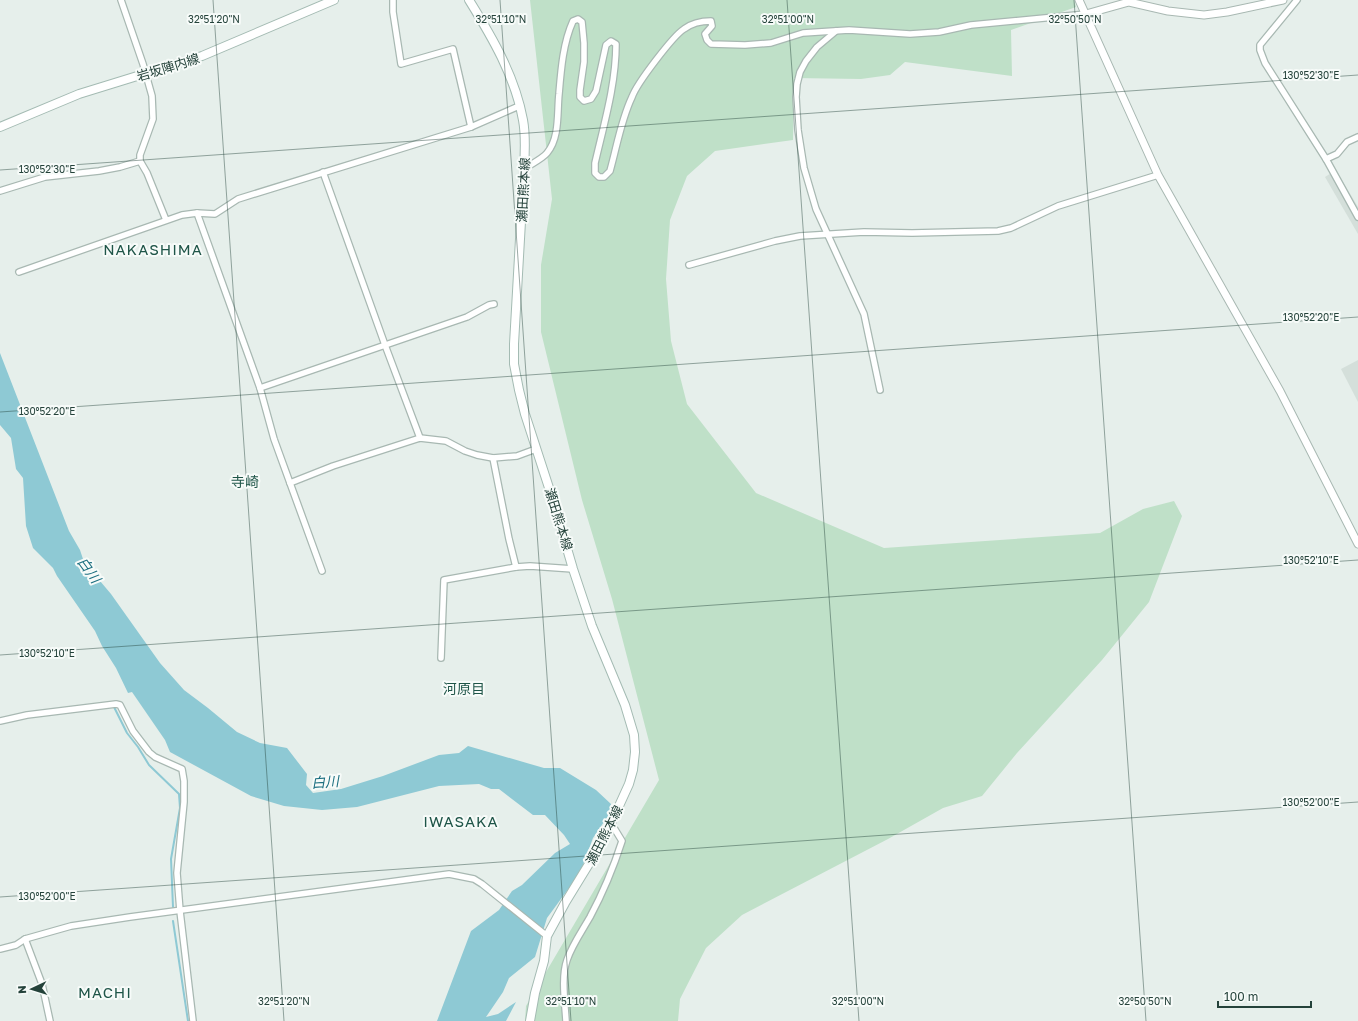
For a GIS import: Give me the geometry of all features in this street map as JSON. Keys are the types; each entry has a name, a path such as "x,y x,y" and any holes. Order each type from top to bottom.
{"main road":[{"name":"岩坂陣内線","path":"0,127 79,94 202,56 334,0"},
{"name":"瀬田熊本線","path":"469,0 494,43 515,90 523,120 525,143 515,317 514,364 525,414 592,626 626,705 634,735 635,752 633,770 629,784 603,841 546,935 544,961 535,993 530,1021"}],"street":[{"path":"121,0 152,96 153,119 140,155 140,161 147,173 166,220"},
{"path":"393,0 393,12 401,64 453,49 470,127"},
{"path":"1079,0 1158,174 1280,391 1358,544"},
{"path":"524,169 547,154 552,144 557,127 560,85 567,34 573,21 578,19 582,22 584,43 584,62 580,97 584,101 591,99 596,91 606,45 611,41 616,44 614,70 609,100 595,163 595,173 599,177 604,177 610,171 632,95 677,34 684,28 701,21 711,21 712,26 705,34 707,40 711,44 745,45 771,43 803,33 849,30 910,34 939,32 971,26 1086,14 1129,2 1168,11 1204,15 1283,0"},
{"path":"1297,0 1260,45 1260,50 1265,63 1326,159 1358,217"},
{"path":"837,31 818,47 806,61 800,72 796,97 798,130 804,168 816,209 826,234 864,314 880,390"},
{"path":"20,272 182,215 197,213 216,214 238,199 470,127 519,106"},
{"path":"1326,159 1337,154 1347,142 1358,137"},
{"path":"0,191 45,177 99,171 140,161"},
{"path":"323,172 420,438"},
{"path":"689,265 775,241 800,236 826,234 998,231 1010,228 1058,206 1158,174"},
{"path":"197,213 260,388 274,439 322,571"},
{"path":"260,388 467,316 494,304"},
{"path":"290,483 333,466 420,438 446,441 465,451 493,458 517,456 536,449"},
{"path":"493,458 516,567"},
{"path":"441,658 444,580 516,567 530,566 573,569"},
{"path":"0,721 27,715 116,704 120,706 133,731 149,752 182,769 184,781 184,802 177,873 193,1021"},
{"path":"566,1021 564,991 567,961 578,936 590,917 610,877 622,841 611,823"},
{"path":"0,950 16,945 25,939 71,926 449,874 474,879 482,884 546,935"},
{"path":"25,939 42,984 50,1021"}],"shaded area":[{"path":"1336,170 1358,207 1358,234 1325,177"},
{"path":"1358,360 1358,402 1341,369"}],"green space":[{"path":"530,0 1074,0 1076,7 1011,30 1012,76 905,62 890,75 861,79 794,78 793,140 715,151 687,176 670,220 666,279 671,341 687,404 756,493 884,548 1100,533 1143,509 1174,501 1182,516 1149,602 1102,660 1017,753 982,796 943,808 888,839 742,915 706,948 680,999 678,1021 525,1021 526,1006 659,780 612,599 582,500 541,332 541,265 552,199"}],"water":[{"name":"白川","path":"0,353 69,531 80,550 84,562 111,594 160,663 184,690 237,732 260,743 287,748 307,774 306,785 313,793 341,789 383,776 439,755 459,753 468,746 544,768 560,768 596,790 611,804 608,816 593,838 580,873 547,918 535,957 509,978 503,992 486,1017 498,1014 516,1002 506,1021 437,1021 471,931 499,910 512,891 522,885 555,853 570,844 564,835 545,815 533,815 499,789 491,789 479,784 439,786 357,807 322,810 284,806 251,796 170,752 165,740 132,692 128,693 95,631 53,568 33,548 26,526 23,478 16,469 11,438 0,425"}],"waterway":[{"path":"114,707 127,733 149,765 179,794 180,808 171,859 173,907"},
{"path":"173,921 188,1021"}],"district":[{"name":"NAKASHIMA","path":"153,250"},
{"name":"寺崎","path":"245,482"},
{"name":"河原目","path":"464,689"},
{"name":"IWASAKA","path":"461,822"},
{"name":"MACHI","path":"105,993"}]}
